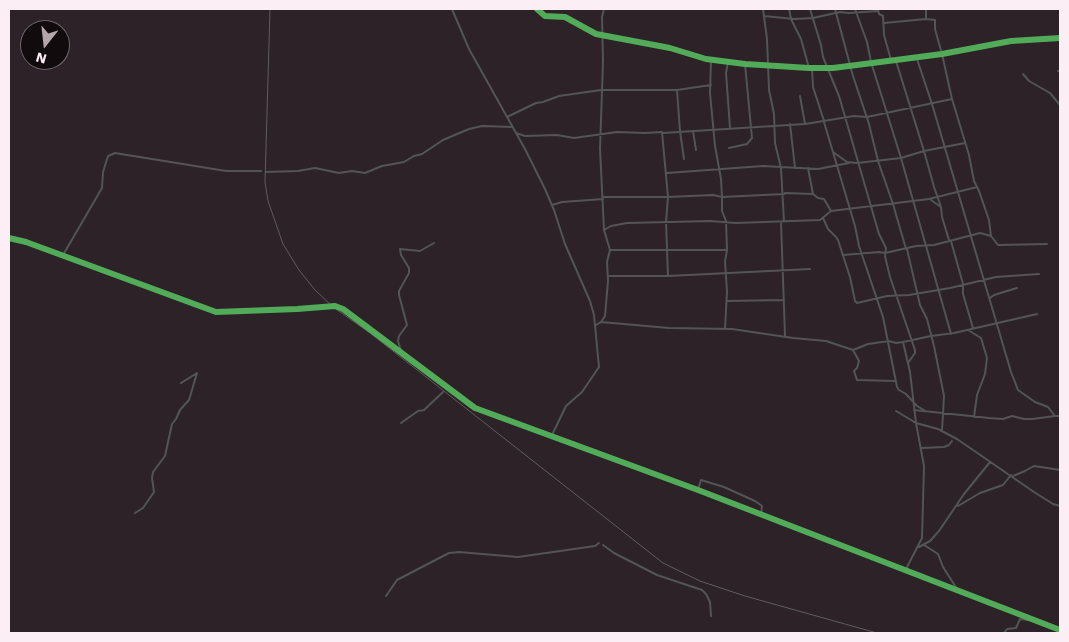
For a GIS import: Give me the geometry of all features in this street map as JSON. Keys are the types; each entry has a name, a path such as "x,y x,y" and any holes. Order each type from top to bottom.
{"street":[{"path":"452,9 470,49 525,149 552,205 568,251 590,300 596,325 599,368 582,392 566,406 552,435"},
{"path":"539,9 545,16 565,18 602,36 649,43 711,60 810,68 827,68 942,54 1011,41 1060,38"},
{"path":"596,325 605,316 608,276 607,262 610,250 604,230 600,134 602,17 604,9"},
{"path":"763,9 767,39 769,90 775,125 775,143 781,168 784,194 783,272 785,336"},
{"path":"789,9 810,68 837,166 883,317 896,382 899,390 924,410"},
{"path":"810,9 827,68 839,96 879,234 886,248 885,253 890,277 912,340 915,353 908,363"},
{"path":"835,9 878,161 893,204 931,336 944,396 942,431"},
{"path":"855,9 901,158 951,334"},
{"path":"926,9 926,19"},
{"path":"764,16 791,19 813,18 837,13 878,10 879,14 883,16 884,35 891,60"},
{"path":"884,23 926,19 935,20 934,29 974,181 989,220 991,236 998,245 1047,244"},
{"path":"916,56 932,104 1011,372 1018,390 1036,402 1048,407 1055,416"},
{"path":"711,60 715,146 722,179 722,211 726,221 725,329"},
{"path":"896,60 941,207 942,217 963,284 963,294 973,328"},
{"path":"728,62 726,72 730,128"},
{"path":"728,148 749,143 752,138 745,64"},
{"path":"1023,74 1029,81 1050,93 1060,106"},
{"path":"507,117 536,103 559,96 601,90 677,90 711,85"},
{"path":"677,90 684,160"},
{"path":"800,96 805,124"},
{"path":"516,133 525,136 544,134 574,138 617,132 650,133 658,131 662,133 805,124 844,118 867,117 952,98"},
{"path":"790,124 795,168"},
{"path":"266,172 298,171 315,168 339,173 352,171 365,173 382,166 404,162 422,154 443,140 469,129 482,126 513,128"},
{"path":"693,130 696,150"},
{"path":"662,133 668,197 666,222 668,276"},
{"path":"666,173 756,166 818,169 849,163 901,158 924,151 965,143"},
{"path":"833,152 849,163"},
{"path":"63,256 102,188 103,172 108,156 116,153 226,171 261,171"},
{"path":"808,168 813,194"},
{"path":"604,230 618,224 820,220 832,211 938,198 977,187"},
{"path":"552,205 562,202 603,198 714,195 722,197 784,194 785,192 813,194 818,198 824,198 832,211"},
{"path":"929,199 941,207"},
{"path":"823,217 828,229 836,237 850,277 855,303 896,295 909,295 938,290 996,277 1039,274"},
{"path":"842,255 885,253 925,244 934,245 980,233 991,236"},
{"path":"9,238 216,312 297,310 335,306 352,315 475,408 698,490 1060,630"},
{"path":"402,354 398,341 399,336 407,325 399,291 409,273 409,268 400,255 400,249 420,251 434,243"},
{"path":"610,250 727,250"},
{"path":"608,276 726,274 810,269"},
{"path":"990,298 1017,288"},
{"path":"726,301 784,300"},
{"path":"601,322 669,328 725,329 826,341 853,350 868,344 889,341 896,343 951,334 1037,314"},
{"path":"967,330 981,338 987,358 985,374 977,395 974,417"},
{"path":"903,342 924,466 921,508 922,533 917,549 905,571"},
{"path":"853,350 859,361 854,371 857,380 896,382"},
{"path":"135,513 143,508 154,492 152,474 166,456 172,424 180,410 189,400 197,373 181,383"},
{"path":"401,422 418,411 424,410 443,392"},
{"path":"914,410 1003,419 1012,416 1032,419 1060,416"},
{"path":"896,411 916,422 942,431 965,444 1053,504 1060,506"},
{"path":"920,448 944,447 952,441"},
{"path":"917,549 930,541 939,532 956,506 990,462"},
{"path":"956,506 980,493 1003,485 1012,476 1025,472 1034,466 1060,470"},
{"path":"698,490 701,480 724,487 755,500 762,506 761,515"},
{"path":"386,596 397,580 449,553 459,552 518,557 595,546 599,543"},
{"path":"923,544 938,554 943,567 959,591"},
{"path":"603,545 614,553 657,575 702,590 710,602 711,616"},
{"path":"1004,633 1007,629 1016,628 1020,619 1031,619"}],"railway":[{"path":"270,9 265,182 268,201 283,244 299,270 315,290 333,307 370,333 663,563 700,581 745,596 877,633"}],"cycle path":[{"path":"537,9 545,16 565,17 596,34 670,48 706,59 745,64 809,68 833,68 942,54 1011,41 1060,38"},
{"path":"9,238 26,242 216,312 335,306 343,309 475,408 698,490 1060,630"}]}
